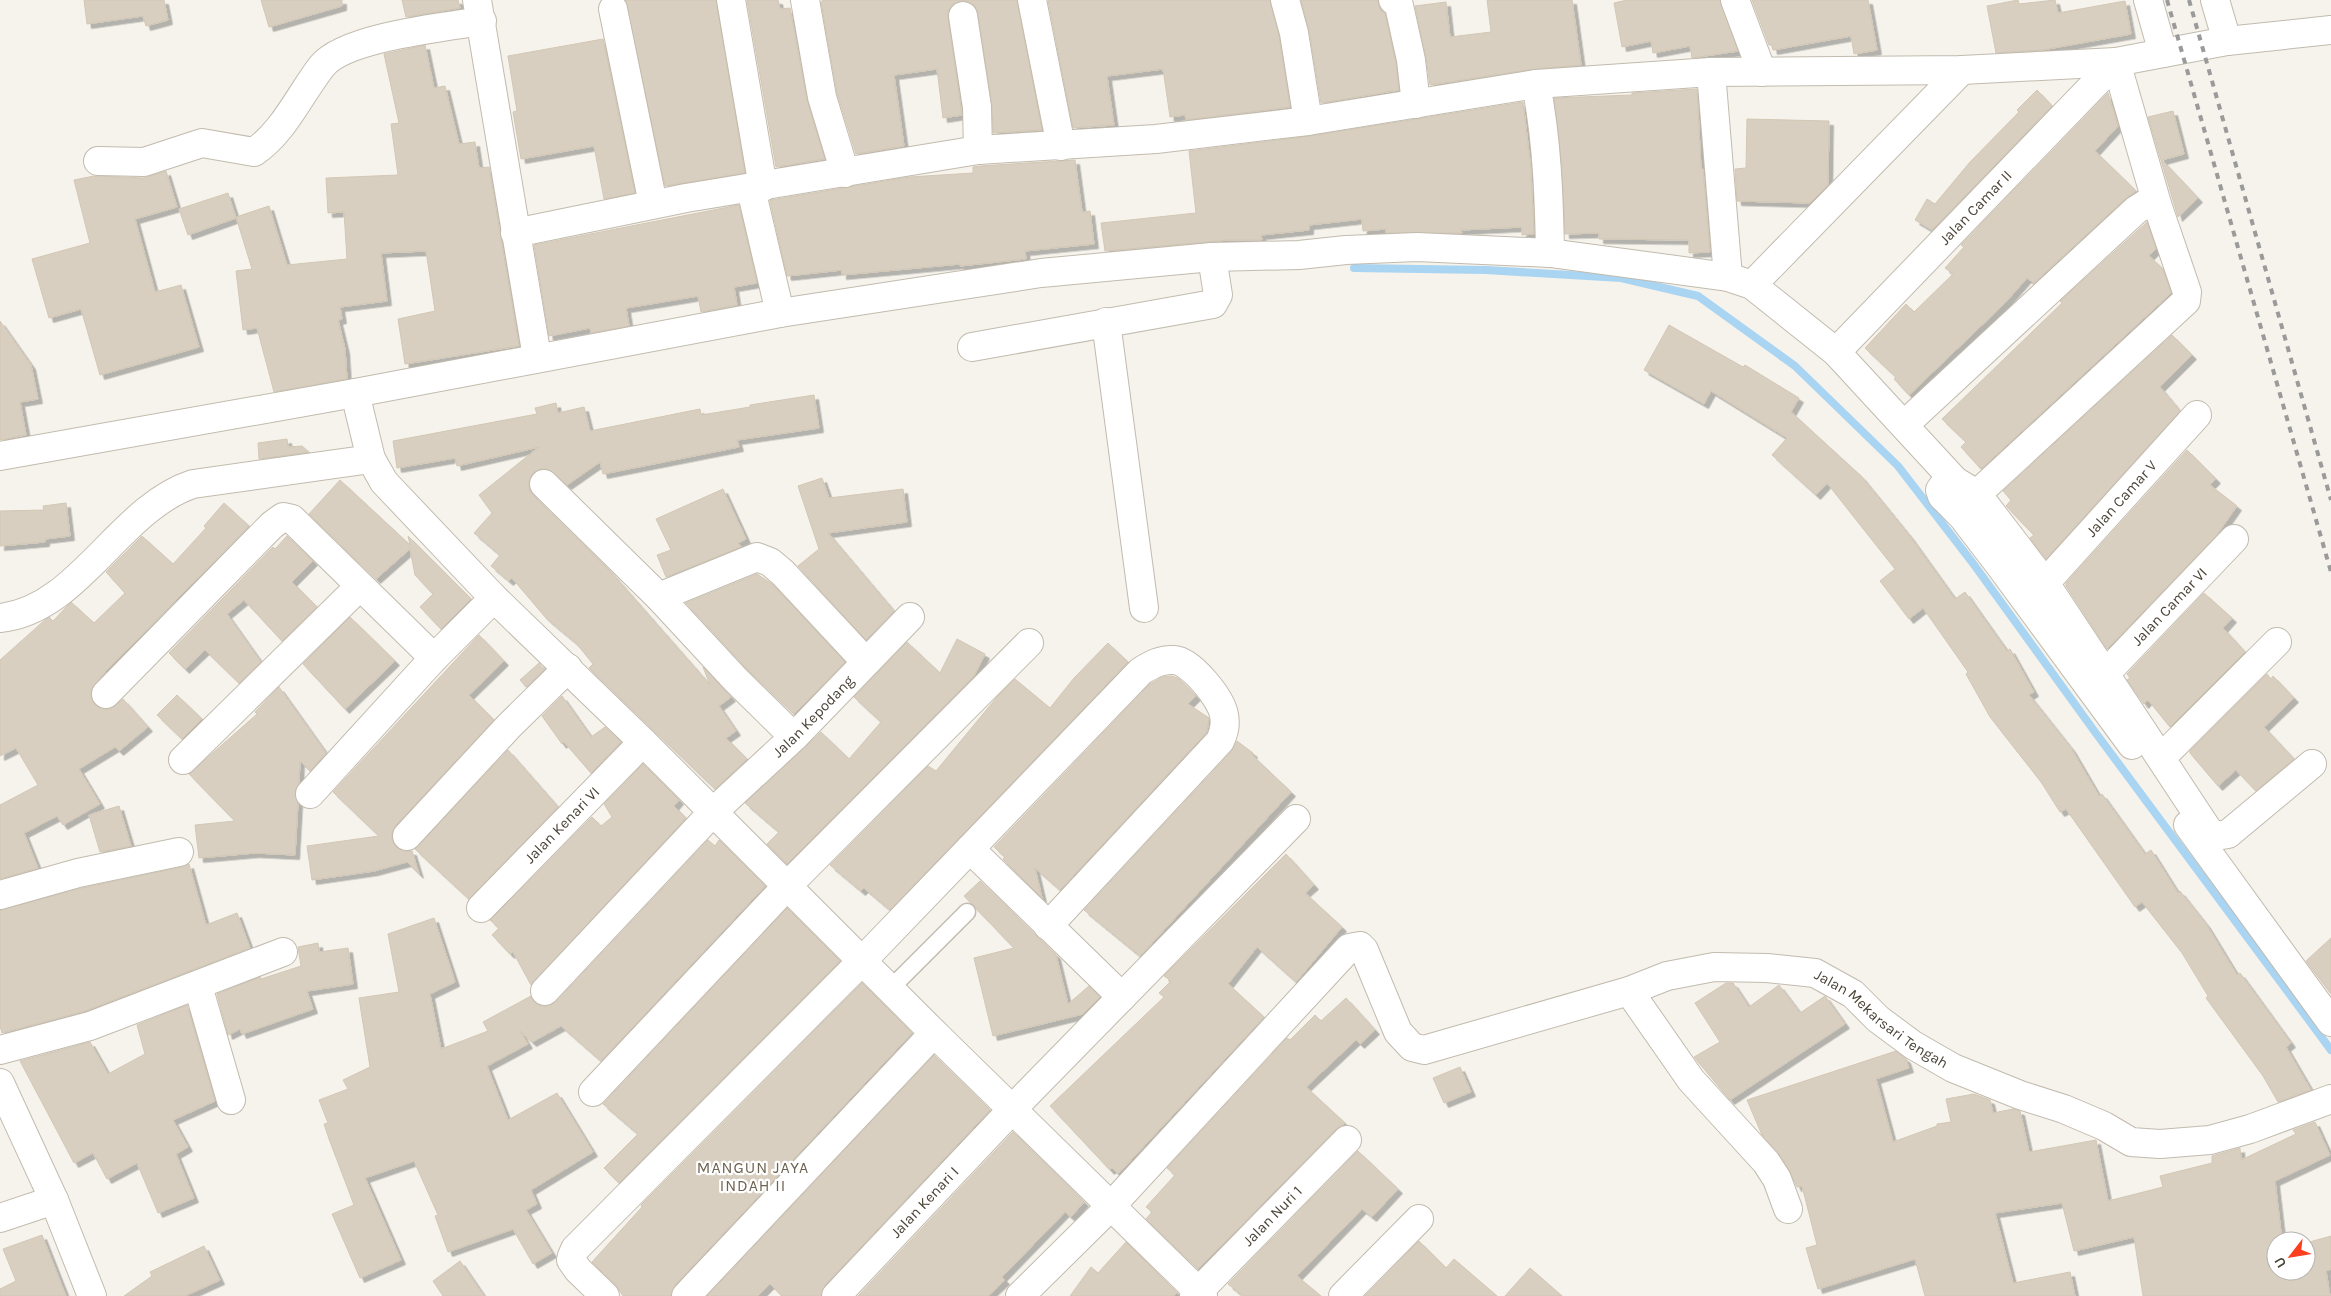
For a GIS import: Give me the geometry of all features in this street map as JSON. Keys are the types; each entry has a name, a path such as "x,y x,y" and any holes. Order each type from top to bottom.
{"street":[{"path":"731,0 757,188 780,313"},
{"path":"805,0 822,97 845,173"},
{"path":"1032,0 1061,146"},
{"path":"1285,0 1294,33 1308,121"},
{"path":"1394,0 1398,1 1416,104"},
{"path":"1735,0 1762,72"},
{"path":"2148,0 2162,53"},
{"path":"2215,0 2227,41"},
{"path":"613,9 653,204"},
{"path":"98,161 144,162 202,143 254,152 268,143 324,64 376,39 480,11 515,233 537,357"},
{"path":"963,16 976,107 978,150"},
{"path":"515,233 653,204 978,150 1156,139 1308,121 1536,84 1711,72 1962,70 2116,62 2227,41 2331,30"},
{"path":"1966,487 2186,301 2187,292 2156,204 2116,62"},
{"name":"Jalan Camar II","path":"1836,352 2116,62"},
{"path":"1740,281 1962,70"},
{"path":"1711,72 1740,281"},
{"path":"1536,84 1543,123 1549,182 1550,254"},
{"path":"1904,425 2136,210 2147,203 2156,204"},
{"path":"0,456 355,393 537,357 780,313 1041,273 1212,256 1298,255 1346,250 1417,247 1550,254 1740,281 1836,352 1904,425 1966,487 2045,583 2208,830 2216,836 2228,834 2312,764"},
{"path":"972,346 1213,304 1218,294 1212,256"},
{"path":"1106,322 1144,608"},
{"path":"355,393 370,459 384,482 494,598 568,668 788,885 934,1033 1112,1205 1199,1294"},
{"name":"Jalan Camar V","path":"2045,583 2197,415"},
{"path":"0,618 31,611 53,598 153,505 174,490 193,484 370,459"},
{"path":"1966,487 1946,482 1940,490 1942,496 1962,516 2001,567 2331,1022"},
{"path":"544,484 659,597 735,679 794,737"},
{"path":"106,694 272,525 283,517 292,519 359,587 434,658"},
{"name":"Jalan Camar VI","path":"2106,673 2234,539"},
{"path":"659,597 758,557 770,562 783,573 866,662"},
{"path":"183,760 359,587"},
{"path":"310,794 434,658 494,598"},
{"name":"Jalan Kepodang","path":"545,991 713,812 794,737 910,617"},
{"path":"2161,758 2277,642"},
{"path":"593,1092 788,885 1029,643"},
{"path":"605,1296 573,1264 572,1256 575,1249 862,961 1141,671 1158,662 1175,659 1194,671 1215,693 1224,713 1225,728 1220,741 1048,926"},
{"path":"407,836 509,726 568,668"},
{"name":"Jalan Kenari VI","path":"480,908 643,742"},
{"name":"Jalan Kenari I","path":"836,1296 1012,1109 1296,818"},
{"path":"970,849 1122,997"},
{"path":"0,895 78,873 179,852"},
{"name":"Jalan Mekarsari Tengah","path":"1112,1205 1350,948 1360,946 1364,950 1398,1032 1412,1047 1424,1050 1629,991 1667,976 1714,967 1766,968 1815,973 1853,994 1878,1019 1913,1045 1952,1068 2020,1095 2064,1109 2104,1126 2131,1142 2160,1144 2210,1140 2250,1129 2331,1098"},
{"path":"0,1050 90,1026 284,952"},
{"path":"198,986 232,1100"},
{"path":"1629,991 1691,1080 1766,1162 1777,1179 1788,1209"},
{"path":"686,1296 934,1033"},
{"path":"0,1083 54,1200 92,1296"},
{"name":"Jalan Nuri 1","path":"1199,1294 1348,1140"},
{"path":"0,1218 54,1200"},
{"path":"1020,1296 1112,1205"},
{"path":"1343,1296 1418,1219"}],"lane":[{"path":"890,989 968,912"}],"building":[{"path":"84,0 164,0 168,20 146,26 143,16 87,24"},
{"path":"261,0 342,0 342,6 269,27"},
{"path":"402,0 458,0 460,8 406,17"},
{"path":"625,0 716,0 745,173 665,186"},
{"path":"747,0 778,0 780,9 790,8 807,100 825,159 776,167"},
{"path":"823,0 1017,0 1042,130 993,133 992,105 978,14 975,6 969,2 961,1 953,4 948,11 948,18 962,115 943,118 937,69 894,75 904,146 856,154 837,93 821,2"},
{"path":"1048,0 1270,0 1279,36 1290,107 1186,120 1185,115 1170,117 1163,69 1107,76 1114,125 1073,128"},
{"path":"1301,0 1378,0 1380,10 1385,13 1396,63 1399,90 1321,103 1309,30"},
{"path":"1487,0 1572,0 1581,65 1534,69 1430,85 1415,6 1446,2 1450,37 1491,32"},
{"path":"1627,0 1720,0 1738,51 1692,58 1690,46 1653,53 1651,41 1622,47 1614,3"},
{"path":"1752,0 1868,0 1877,50 1854,54 1851,36 1773,50 1772,45 1769,45"},
{"path":"2018,0 2019,4 2055,0 2058,13 2125,1 2131,34 2042,50 1996,53 1987,6"},
{"path":"603,39 635,193 604,199 594,146 521,159 513,112 517,111 508,56"},
{"path":"425,45 434,88 445,86 459,144 475,142 479,168 489,167 519,346 405,364 398,319 435,311 426,251 381,253 387,301 340,307 342,319 338,320 345,349 347,379 274,392 257,328 243,330 236,271 252,269 236,217 269,206 287,265 347,259 344,212 328,213 326,178 398,175 391,124 399,123 384,54"},
{"path":"1697,89 1701,169 1703,169 1710,252 1689,253 1689,240 1599,239 1599,233 1565,234 1562,167 1554,98 1632,95 1632,93"},
{"path":"2037,90 2052,106 1932,230 1915,220 1927,199 1935,204 1970,162 2019,112 2017,110"},
{"path":"2108,93 2118,126 2095,151 2136,191 2034,283 2027,278 2005,303 1909,395 1894,379 1896,377 1865,348 1906,304 1914,312 1953,274 1945,268 1964,247 1961,245"},
{"path":"1523,102 1531,170 1534,234 1522,235 1522,227 1461,230 1462,233 1386,233 1386,229 1363,231 1362,219 1309,225 1309,230 1261,235 1262,240 1229,240 1105,251 1101,223 1196,213 1189,151 1310,136"},
{"path":"2173,111 2184,154 2162,160 2198,198 2178,217 2148,117"},
{"path":"1747,119 1829,121 1828,185 1810,203 1737,201 1735,169 1746,168"},
{"path":"1075,160 1082,212 1090,211 1094,244 1025,251 1026,259 960,266 960,264 842,275 842,270 787,276 771,200 909,177 973,173 973,167 980,166"},
{"path":"166,171 177,207 135,219 155,292 181,285 199,347 100,375 81,309 49,318 32,259 90,243 74,180 94,176 144,178"},
{"path":"228,193 236,218 188,235 179,209"},
{"path":"739,205 757,283 734,287 737,305 701,312 698,296 626,308 629,326 591,333 590,328 549,336 534,245"},
{"path":"2147,222 2156,249 2149,256 2163,269 2171,293 1981,469 1961,447 1966,442 1942,419 2062,303 2060,301"},
{"path":"0,321 31,365 38,399 20,402 26,435 0,440"},
{"path":"1669,325 1743,367 1745,365 1799,398 1791,412 1861,476 1909,535 1955,599 1965,592 2007,651 2010,649 2034,692 2029,695 2071,748 2099,796 2102,794 2145,854 2151,850 2178,893 2180,891 2206,924 2237,975 2240,973 2291,1043 2286,1047 2311,1090 2278,1102 2263,1076 2206,998 2208,996 2182,953 2142,902 2135,907 2066,809 2060,812 2041,782 1990,717 1966,674 1968,672 1923,608 1909,619 1880,581 1895,569 1827,483 1816,495 1772,455 1787,438 1711,391 1704,404 1644,370"},
{"path":"2172,335 2192,355 2160,387 2180,411 2046,559 2030,538 2034,535 2006,506 2011,500 2003,491"},
{"path":"814,395 819,428 737,440 739,447 603,474 600,462 567,485 547,469 540,469 533,473 529,481 529,489 533,495 609,570 710,685 703,667 731,697 719,706 736,731 726,738 747,759 715,789 589,668 593,664 576,643 546,618 512,578 509,581 491,566 500,555 474,533 492,513 479,495 539,447 457,466 455,458 397,468 393,441 537,414 535,408 556,403 558,413 584,407 590,431 700,409 701,415"},
{"path":"287,439 288,447 302,446 309,452 259,459 258,443"},
{"path":"2187,450 2216,479 2210,485 2237,506 2216,536 2107,649 2066,586 2066,583"},
{"path":"822,478 829,498 903,489 907,522 828,533 894,611 866,640 798,566 819,549 798,486"},
{"path":"340,480 410,545 408,536 471,599 441,629 420,607 433,594 415,575 410,549 376,579 309,514"},
{"path":"723,489 746,539 738,543 741,547 666,577 657,555 671,550 656,519"},
{"path":"66,503 70,536 45,539 45,542 0,546 0,511 44,510 43,506"},
{"path":"224,503 249,526 105,672 91,690 91,698 95,705 102,709 110,709 123,699 148,727 119,751 115,747 79,769 100,804 63,825 57,816 24,833 38,868 0,879 0,805 38,785 16,748 0,756 0,660 46,619 49,617 53,621 71,602 94,623 125,593 106,572 142,536 173,564 206,528 204,526"},
{"path":"287,536 313,561 292,582 317,607 282,641 244,600 227,614 261,662 239,683 205,650 185,669 169,653 273,547 275,549"},
{"path":"757,574 772,584 845,662 794,714 746,668 686,603"},
{"path":"2204,593 2232,618 2223,628 2245,652 2170,727 2148,700 2144,704 2127,680 2130,678 2127,674"},
{"path":"350,617 395,661 345,709 303,664"},
{"path":"479,635 504,661 469,695 494,720 396,825 392,832 392,840 396,847 403,851 412,851 419,874 407,862 374,871 312,880 307,846 379,836 333,792"},
{"path":"957,639 985,654 974,676 787,864 767,844 779,832 745,803 821,732 849,759 881,722 854,697 907,642 940,673"},
{"path":"1108,643 1128,662 890,910 864,888 861,891 830,865 928,766 936,771 997,697 1015,679 1050,708 1074,678"},
{"path":"539,663 544,670 526,687 520,680"},
{"path":"2267,674 2271,679 2273,676 2294,698 2264,727 2294,759 2256,791 2236,770 2218,786 2190,751"},
{"path":"1172,676 1179,679 1196,696 1188,704 1209,718 1207,732 1060,890 1035,868 1042,898 1003,859 1005,857 994,847 1150,684 1162,677"},
{"path":"279,687 326,753 310,771 300,761 299,783 295,791 298,803 295,855 255,853 199,858 195,825 235,821 189,774 257,714 255,712"},
{"path":"177,695 202,719 182,739 157,715"},
{"path":"562,696 591,737 605,727 621,742 591,773 564,742 562,744 542,716"},
{"path":"1237,741 1253,753 1252,755 1291,792 1140,956 1084,910 1231,752"},
{"path":"508,750 558,807 469,899 415,849"},
{"path":"643,764 679,800 674,806 686,818 531,985 513,952 510,954 492,935 499,928 490,920 592,817 601,826 612,817 604,804"},
{"path":"119,806 131,846 100,852 89,815"},
{"path":"708,840 715,846 719,840 765,886 601,1061 561,1026 532,1042 520,1031 528,1044 487,1066 508,1120 557,1093 593,1152 531,1190 537,1204 526,1210 552,1253 533,1264 513,1229 448,1252 435,1216 438,1215 414,1161 365,1178 401,1260 360,1278 332,1214 354,1205 324,1124 328,1123 319,1100 348,1089 343,1080 370,1067 359,998 399,992 388,934 434,918 455,982 430,994 441,1049 488,1031 483,1022 531,996 535,1003 542,1006 549,1006 556,1002"},
{"path":"1286,854 1314,885 1305,893 1342,927 1296,982 1257,947 1228,984 1264,1017 1118,1174 1112,1168 1110,1170 1050,1106 1164,997 1159,993 1171,981 1164,976"},
{"path":"189,864 206,925 237,913 250,948 85,1011 2,1033 0,1026 0,910 82,888"},
{"path":"980,881 1056,955 1068,1004 1089,986 1100,997 1083,1014 993,1036 974,958 1014,948 964,896"},
{"path":"787,908 840,961 619,1183 604,1168 638,1134 603,1104"},
{"path":"2331,938 2331,994 2306,961"},
{"path":"318,943 319,952 348,948 353,984 307,991 313,1009 242,1034 240,1029 228,1035 217,994 260,977 261,979 301,966 298,947"},
{"path":"862,983 912,1033 675,1285 671,1296 623,1296 616,1285 592,1262 642,1207 641,1205"},
{"path":"1726,983 1733,983 1749,1007 1779,985 1800,1013 1825,996 1845,1024 1730,1100 1694,1057 1720,1042 1695,1003"},
{"path":"1346,998 1375,1030 1360,1044 1356,1040 1306,1087 1345,1123 1336,1129 1198,1269 1146,1219 1152,1212 1146,1207 1175,1175 1167,1168 1287,1038 1290,1040 1315,1015 1321,1021"},
{"path":"187,1005 215,1101 173,1120 188,1147 176,1154 194,1198 158,1213 137,1163 107,1179 93,1153 74,1163 20,1061 90,1042 108,1074 145,1054 137,1025"},
{"path":"1896,1051 1906,1059 1909,1068 1876,1079 1893,1142 1937,1126 1937,1124 1951,1122 1946,1099 1974,1094 1990,1100 1993,1113 2013,1109 2020,1111 2029,1152 2096,1140 2108,1201 2163,1187 2160,1176 2212,1163 2212,1156 2240,1148 2241,1160 2296,1134 2293,1130 2315,1122 2330,1155 2275,1181 2281,1231 2266,1231 2266,1281 2316,1281 2316,1240 2331,1236 2331,1269 2326,1271 2330,1296 2143,1296 2134,1237 2074,1251 2062,1203 1995,1213 2013,1283 2070,1272 2075,1296 1925,1296 1915,1259 1818,1289 1806,1248 1817,1245 1802,1186 1797,1187 1790,1171 1779,1154 1762,1135 1747,1100"},
{"path":"934,1055 990,1110 825,1285 821,1296 782,1296 770,1284 758,1296 707,1296"},
{"path":"1460,1067 1471,1092 1444,1103 1433,1078"},
{"path":"1013,1132 1084,1202 1071,1217 1065,1212 1002,1277 1005,1280 988,1296 858,1296"},
{"path":"1358,1151 1398,1189 1372,1217 1362,1209 1297,1276 1321,1296 1243,1296 1228,1284"},
{"path":"42,1235 66,1296 0,1296 0,1289 16,1281 3,1249"},
{"path":"1419,1241 1446,1268 1454,1259 1497,1296 1365,1296"},
{"path":"1126,1242 1177,1293 1174,1296 1070,1296 1091,1267 1098,1273"},
{"path":"204,1246 220,1280 185,1296 124,1296 152,1276 150,1272"},
{"path":"460,1261 484,1296 443,1296 433,1281"},
{"path":"1530,1268 1562,1296 1505,1296"}],"waterway":[{"path":"1354,268 1486,270 1621,278 1698,296 1795,366 1898,466 1972,562 2095,732 2331,1050"}],"railway":[{"path":"2167,0 2331,572"},
{"path":"2189,0 2331,500"}],"district":[{"name":"MANGUN JAYA INDAH II","path":"753,1176"}]}
